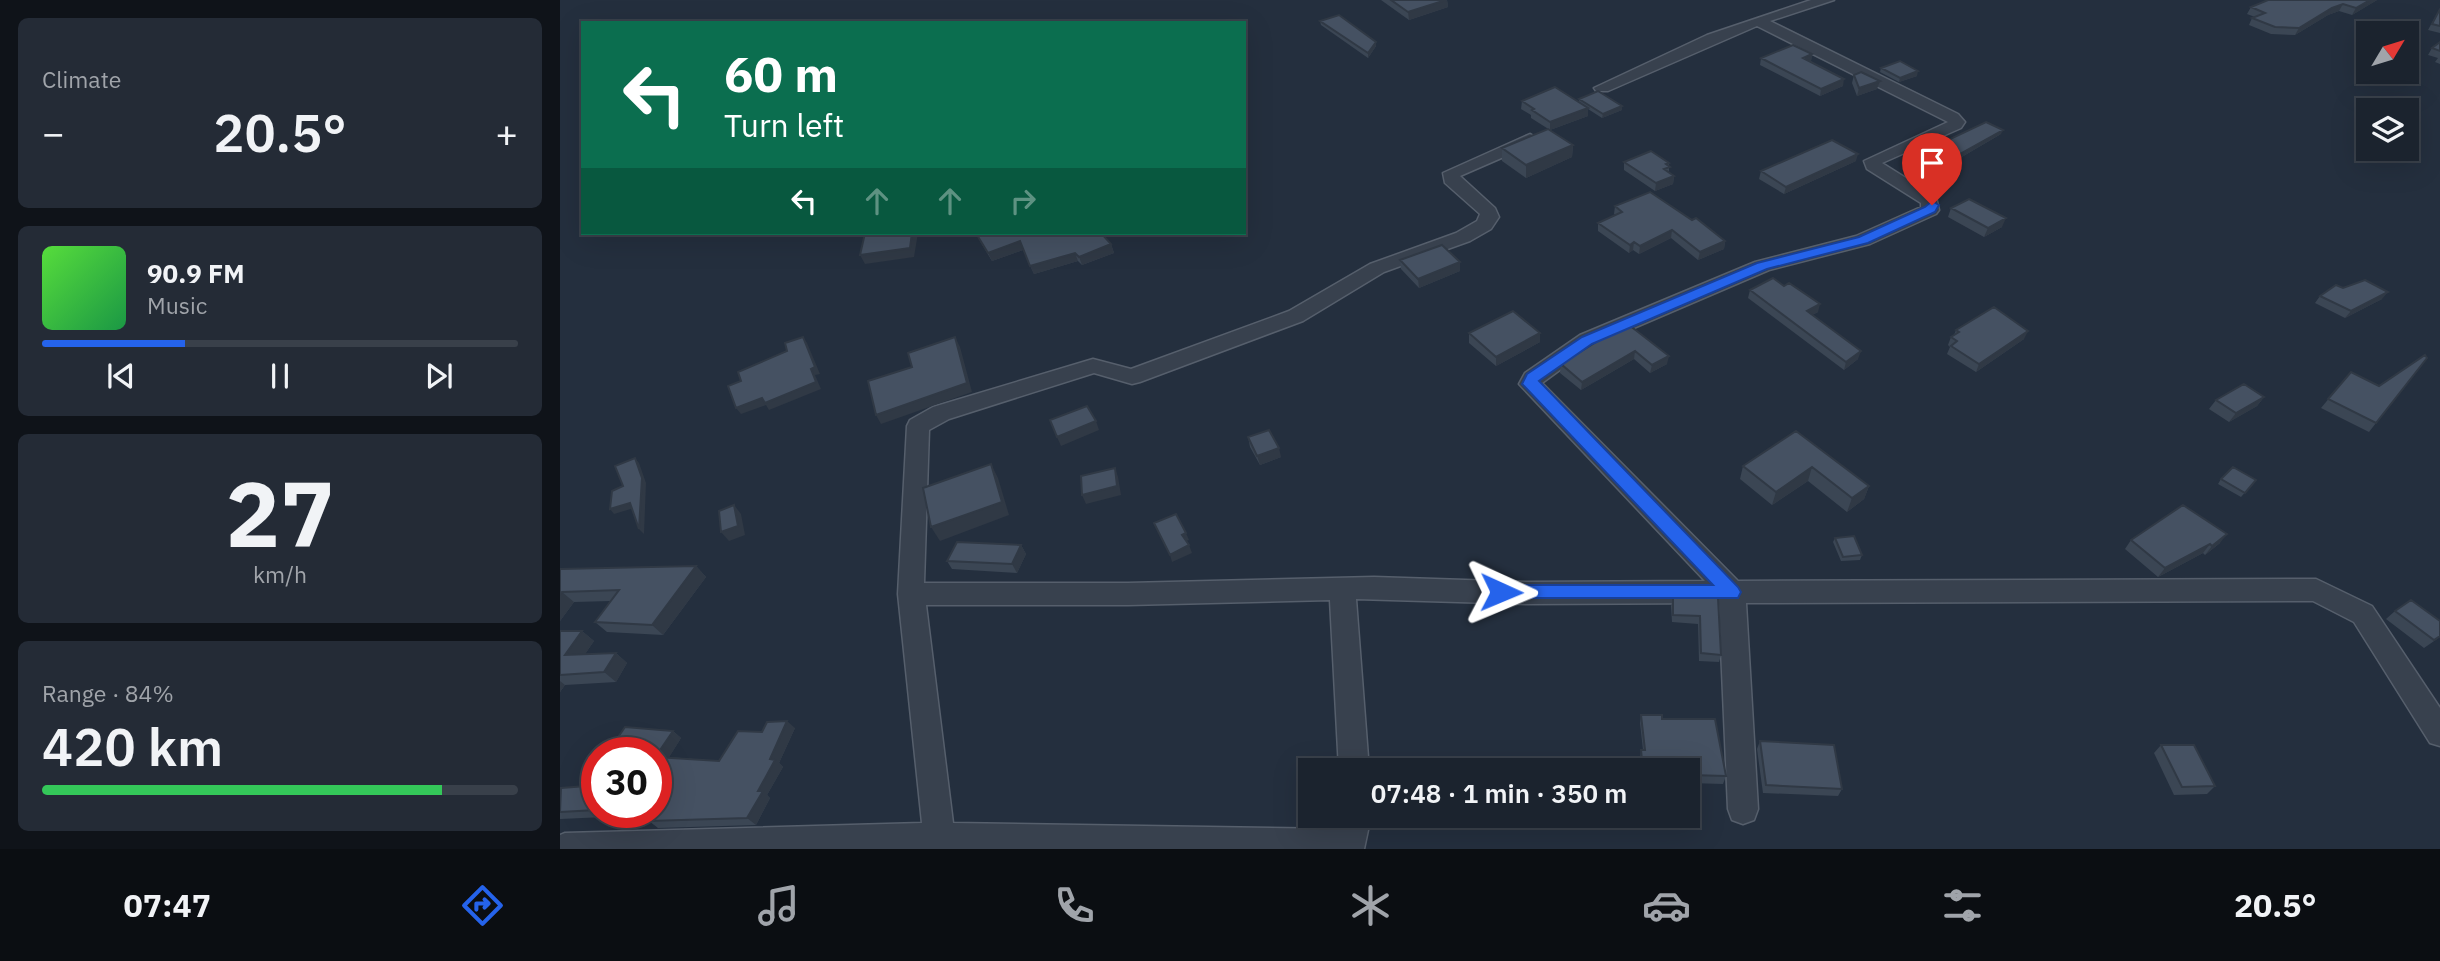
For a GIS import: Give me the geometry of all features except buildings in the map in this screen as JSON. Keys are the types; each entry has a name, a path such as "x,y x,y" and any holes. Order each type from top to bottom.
{"street":[{"path":"1602,88 1700,41 1827,0"},
{"path":"1743,809 1732,592 1530,384 1533,378 1599,335 1762,266 1863,240 1930,210 1930,201 1873,165 1873,161 1957,122 1952,117 1758,21"},
{"path":"939,838 911,594 918,426 925,420 1093,366 1107,366 1118,375 1132,377 1296,316 1377,268 1463,237 1484,225 1490,217 1489,212 1451,179 1452,173 1543,134"},
{"path":"1342,589 1353,758"},
{"path":"911,594 1128,594 1342,589 1527,593 2316,590 2363,614 2440,733"},
{"path":"565,849 939,838 1344,845 1352,840 1354,828"}],"route":[{"path":"1501,592 1732,592 1530,384 1533,378 1587,340 1762,266 1863,240 1930,210 1932,205"}]}
